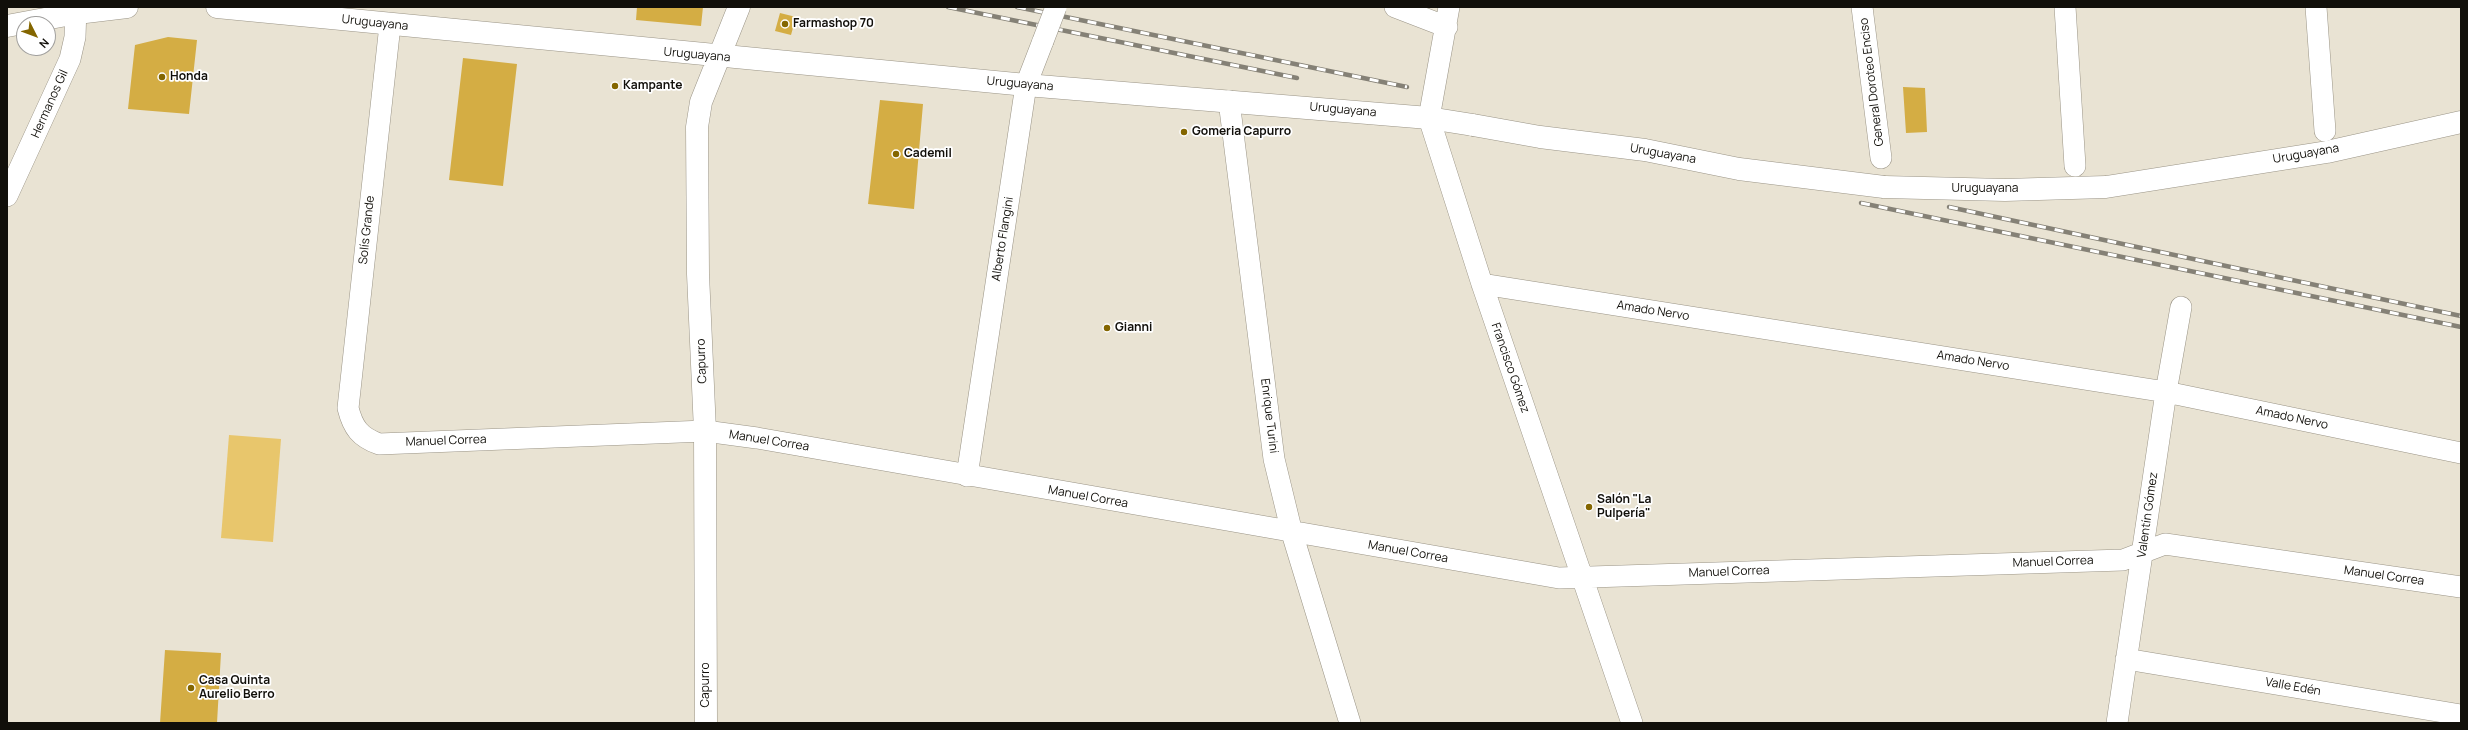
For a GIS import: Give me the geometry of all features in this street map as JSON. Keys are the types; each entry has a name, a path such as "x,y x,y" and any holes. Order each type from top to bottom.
{"street":[{"path":"7,26 76,10 127,7"},
{"name":"Uruguayana","path":"217,7 719,57 1026,85 1429,118 1540,137 1645,150 1739,169 1884,187 2005,190 2106,187 2327,152 2461,122"},
{"name":"Capurro","path":"706,723 705,432 698,274 697,128 701,102 739,7"},
{"name":"Alberto Flangini","path":"967,476 1026,85 1056,7"},
{"path":"1395,7 1448,17"},
{"name":"General Doroteo Enciso","path":"1862,7 1881,158"},
{"path":"2065,7 2075,166"},
{"path":"2316,7 2325,131"},
{"name":"Hermanos Gil","path":"7,196 70,59 75,37 76,10"},
{"name":"Francisco Gómez","path":"1448,17 1431,97 1429,118 1482,284 1580,577 1632,723"},
{"name":"Solís Grande","path":"359,433 351,423 348,408 390,25"},
{"name":"Enrique Turini","path":"1229,101 1274,459 1292,533 1350,723"},
{"name":"Amado Nervo","path":"1482,284 2166,392 2461,453"},
{"name":"Valentín Gómez","path":"2117,723 2166,392 2181,307"},
{"name":"Manuel Correa","path":"359,433 380,444 705,432 757,438 1292,533 1558,578 2123,560 2164,544 2461,587"},
{"name":"Valle Edén","path":"2126,659 2461,715"}],"shaded area":[{"path":"229,435 281,439 273,542 221,538"}],"building":[{"path":"637,7 703,7 701,26 636,20"},
{"name":"Farmashop 70","path":"780,13 796,17 791,35 775,31"},
{"name":"Honda","path":"168,37 197,40 189,114 128,109 135,45"},
{"path":"463,58 517,64 503,186 449,180"},
{"path":"1903,87 1925,88 1927,132 1906,133"},
{"name":"Cademil","path":"880,100 923,104 914,209 868,204"},
{"name":"Casa Quinta Aurelio Berro","path":"165,650 221,653 217,723 160,723"}],"railway":[{"path":"948,7 1297,78"},
{"path":"1017,7 1407,87"},
{"path":"1861,203 2461,327"},
{"path":"1949,207 2461,316"}],"place":[{"name":"Farmashop 70","path":"785,24"},
{"name":"Honda","path":"162,77"},
{"name":"Kampante","path":"615,86"},
{"name":"Gomeria Capurro","path":"1184,132"},
{"name":"Cademil","path":"896,154"},
{"name":"Gianni","path":"1107,328"},
{"name":"Salón \"La Pulpería\"","path":"1589,507"},
{"name":"Casa Quinta Aurelio Berro","path":"191,688"}]}
